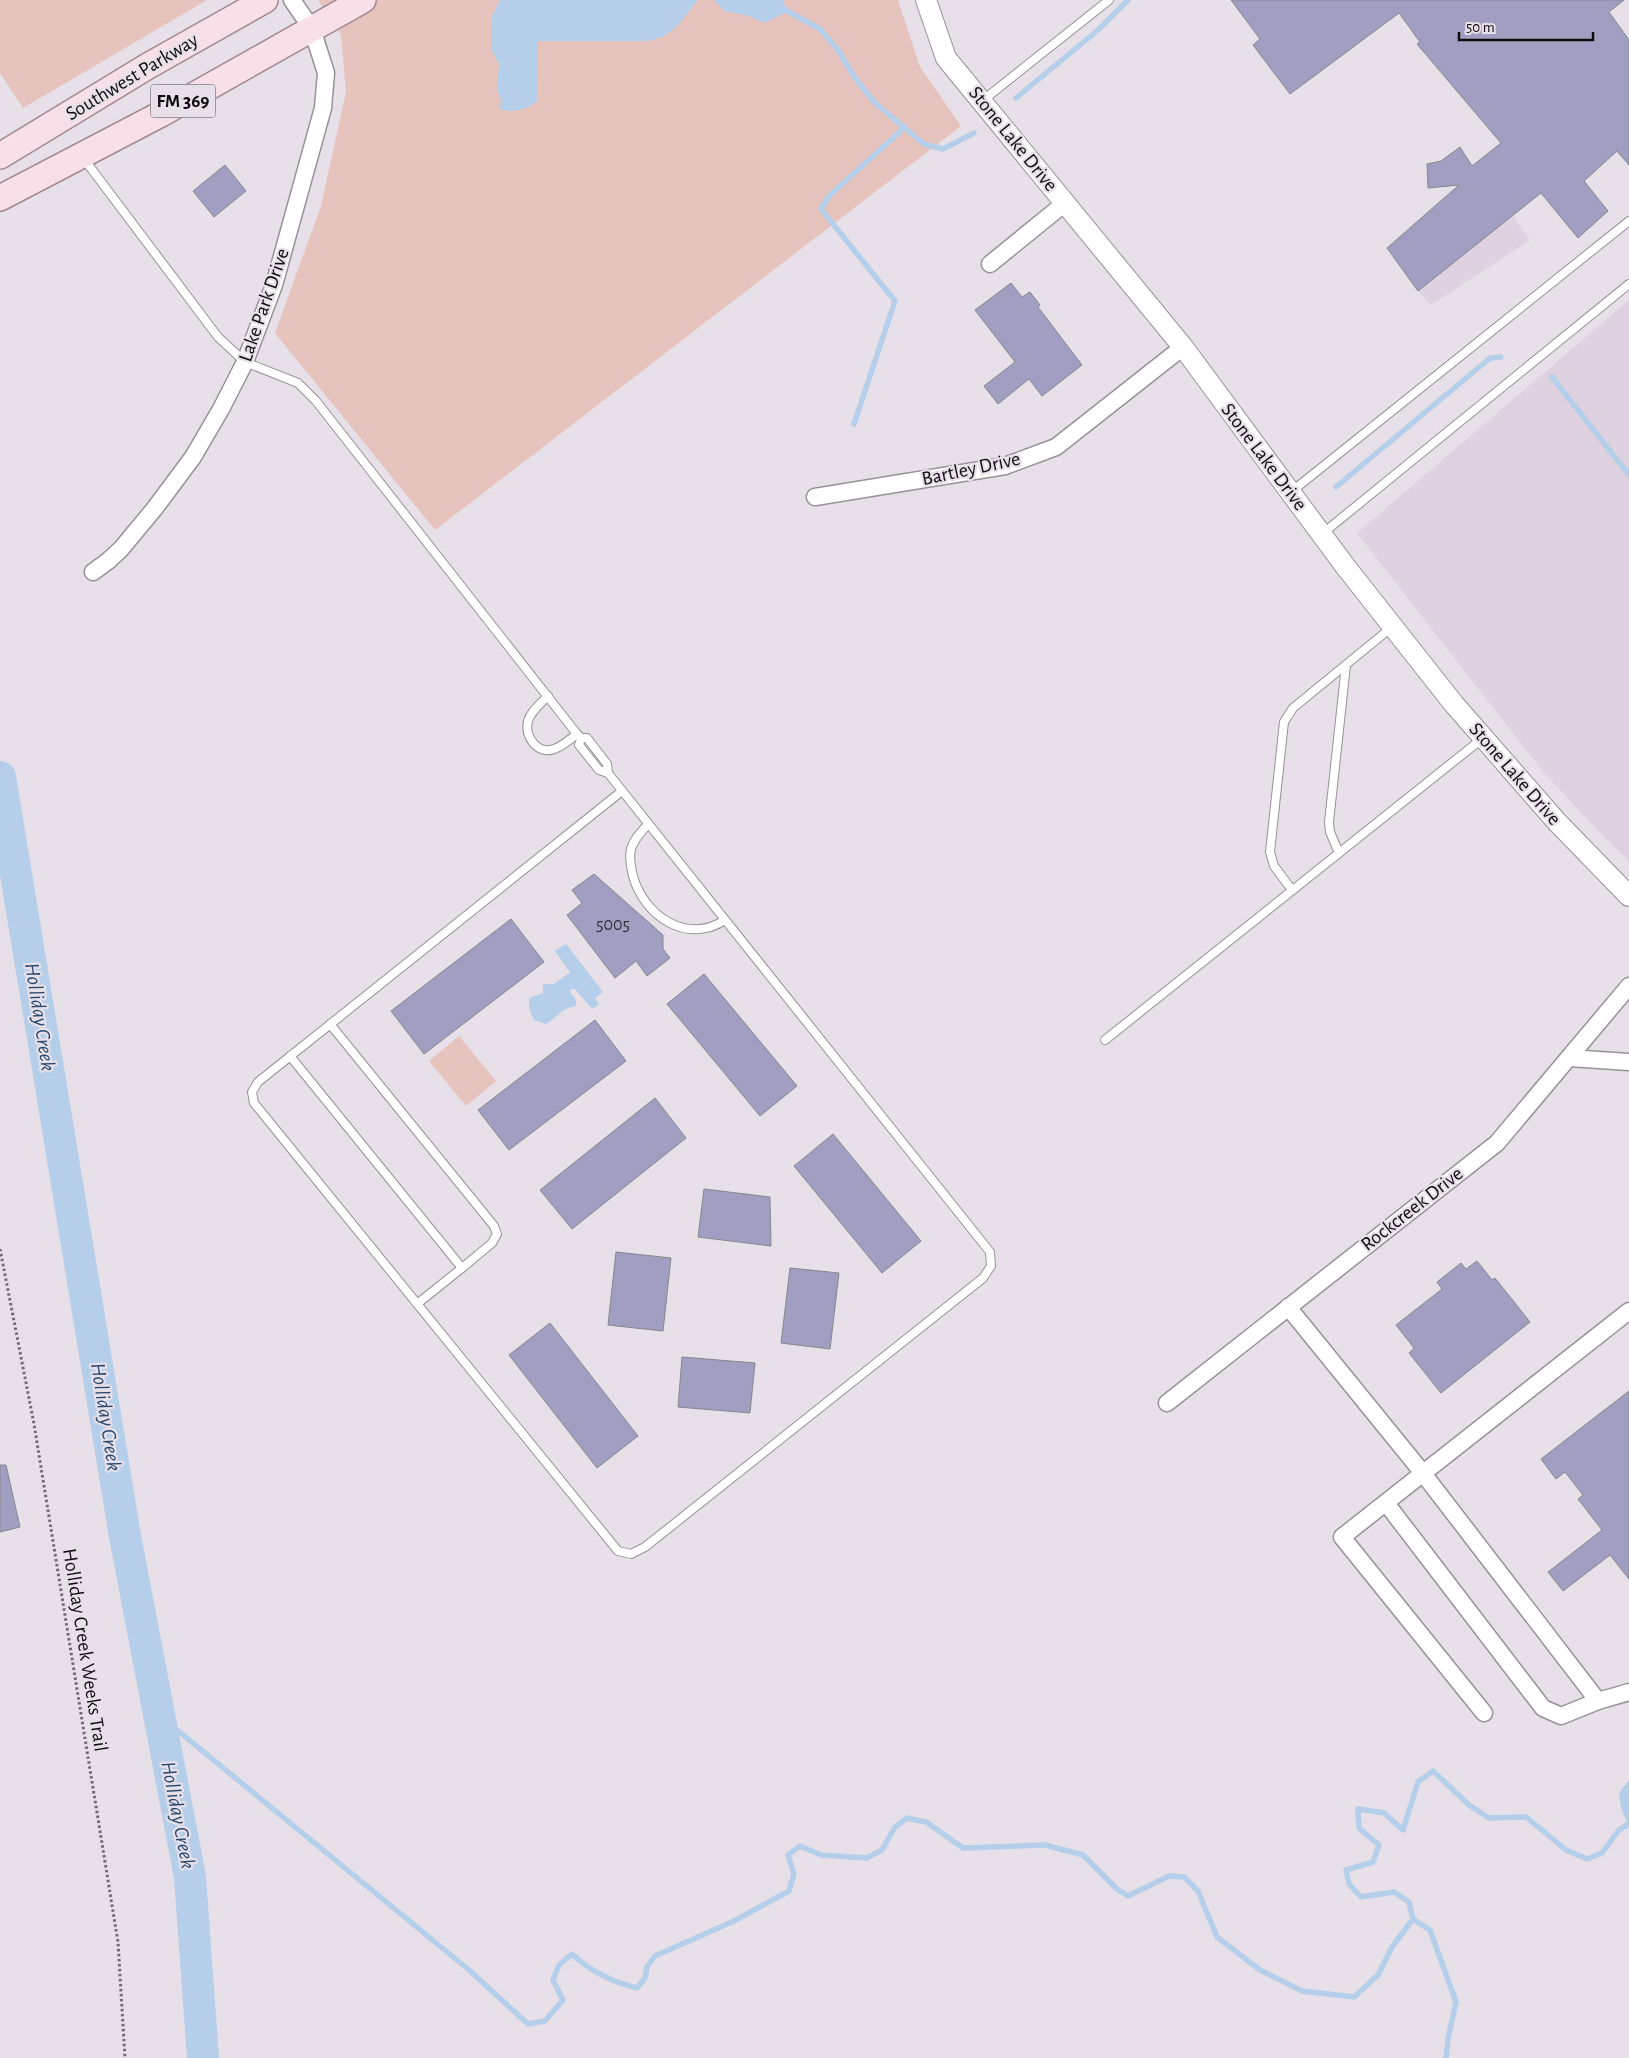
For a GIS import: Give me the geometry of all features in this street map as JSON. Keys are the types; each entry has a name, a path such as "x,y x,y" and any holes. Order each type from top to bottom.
{"main road":[{"name":"Southwest Parkway","path":"0,156 148,66 265,0"},
{"name":"Southwest Parkway","path":"0,198 161,114 363,0"}],"street":[{"name":"Lake Park Drive","path":"93,572 121,549 155,508 193,457 221,409 245,362 274,285 323,108 326,73 312,29 292,0"},
{"name":"Stone Lake Drive","path":"926,0 946,58 1183,347 1290,493 1392,627 1453,703 1556,822 1629,896"},
{"path":"990,264 1065,203"},
{"name":"Bartley Drive","path":"815,497 1005,466 1056,447 1183,347"},
{"name":"Rockcreek Drive","path":"1167,1403 1497,1143 1629,986"},
{"path":"1569,1058 1629,1062"},
{"path":"1288,1307 1422,1472 1598,1701"},
{"path":"1484,1713 1342,1537 1422,1472 1629,1311"},
{"path":"1386,1503 1543,1708 1561,1716 1598,1701 1629,1692"}],"lane":[{"path":"982,101 1110,0"},
{"path":"81,155 218,336 245,362 298,383 316,401 579,736 588,738 607,764 608,773 622,791 990,1252 991,1266 983,1278 645,1547 632,1554 618,1551 254,1103 252,1092 258,1082 622,791"},
{"path":"1290,493 1629,221"},
{"path":"1322,535 1629,284"},
{"path":"1292,890 1274,866 1270,852 1284,722 1294,708 1392,627"},
{"path":"1338,853 1330,832 1329,822 1346,665"},
{"path":"548,696 528,721 528,733 532,743 541,749 553,750 579,736"},
{"path":"1105,1040 1483,738"},
{"path":"648,824 638,835 630,851 631,868 636,886 644,902 655,914 668,922 698,930 714,928 725,920"},
{"path":"330,1024 494,1226 497,1234 492,1243 417,1304"},
{"path":"290,1056 462,1268"}],"path":[{"name":"Holliday Creek Weeks Trail","path":"0,1249 34,1424 118,1942 125,2058"}],"shaded area":[{"path":"0,0 207,0 23,108 0,73"},
{"path":"318,0 898,0 920,67 961,126 435,530 275,333 321,206 346,92 341,35"},
{"path":"1513,216 1530,240 1431,305 1418,291"},
{"path":"1629,300 1629,861 1544,773 1357,533"},
{"path":"459,1036 496,1081 466,1106 429,1061"}],"water":[{"path":"500,0 698,0 677,26 665,36 657,39 648,41 538,41 537,101 525,108 510,111 500,109 501,100 497,90 499,64 491,49 492,16"},
{"path":"714,0 784,0 785,13 764,23 749,16 724,11"},
{"path":"566,944 603,992 595,998 599,1004 592,1009 575,989 571,989 570,992 576,1000 576,1006 563,1011 546,1024 534,1020 529,1009 529,998 543,993 543,984 554,984 570,972 555,951"},
{"path":"1629,1780 1629,1827 1621,1808 1619,1793"}],"building":[{"path":"1231,0 1624,0 1609,12 1629,40 1629,165 1617,151 1584,181 1608,211 1578,238 1541,193 1418,291 1387,248 1459,185 1428,188 1427,164 1441,161 1460,147 1472,166 1501,143 1417,44 1420,42 1399,13 1290,94 1253,45 1260,39"},
{"path":"225,165 246,191 214,217 193,191"},
{"path":"1011,283 1022,297 1030,292 1040,305 1038,307 1082,365 1042,396 1029,379 998,404 984,386 1015,362 975,310"},
{"path":"594,874 663,935 663,949 670,958 647,976 636,961 615,978 567,915 582,903 572,890"},
{"path":"511,919 544,962 424,1054 391,1011"},
{"path":"704,974 797,1086 760,1116 667,1004"},
{"path":"595,1020 626,1061 509,1150 478,1110"},
{"path":"655,1098 686,1138 572,1229 540,1190"},
{"path":"833,1134 921,1241 882,1273 794,1166"},
{"path":"704,1189 770,1197 771,1246 698,1237"},
{"path":"616,1252 671,1258 663,1331 608,1325"},
{"path":"1477,1261 1492,1280 1495,1278 1530,1322 1441,1393 1409,1353 1414,1348 1396,1325 1442,1289 1437,1282 1461,1263 1466,1269"},
{"path":"790,1268 839,1273 830,1349 781,1343"},
{"path":"550,1323 638,1436 597,1468 509,1355"},
{"path":"682,1357 755,1363 750,1413 678,1407"},
{"path":"1629,1391 1629,1579 1610,1555 1563,1591 1548,1572 1602,1530 1578,1499 1583,1495 1565,1472 1556,1479 1541,1459"},
{"path":"0,1465 6,1465 20,1527 0,1532"}],"waterway":[{"path":"1016,98 1098,30 1128,0"},
{"path":"778,6 820,29 838,50 855,78 875,103 924,144 943,149 974,133"},
{"path":"854,424 895,301 821,209 829,196 905,127"},
{"path":"1336,487 1490,358 1501,357"},
{"path":"1552,377 1629,475"},
{"name":"Holliday Creek","path":"0,777 125,1536 190,1877 203,2058"},
{"path":"160,1716 469,1970 528,2024 545,2021 563,2000 553,1980 559,1965 572,1954 586,1966 602,1975 619,1983 637,1988 645,1978 647,1967 655,1956 734,1921 789,1891 794,1874 788,1855 800,1846 821,1855 867,1858 882,1850 895,1827 907,1818 926,1822 963,1848 1045,1845 1083,1855 1117,1889 1128,1896 1169,1876 1184,1877 1198,1891 1217,1937 1260,1970 1302,1991 1354,1997 1378,1975 1392,1947 1413,1919 1430,1930 1456,2002 1446,2058"},
{"path":"1413,1919 1409,1902 1394,1892 1361,1897 1349,1884 1346,1870 1373,1862 1379,1845 1359,1828 1358,1809 1384,1813 1403,1830 1418,1782 1433,1771 1469,1805 1489,1818 1526,1817 1566,1850 1587,1859 1602,1853 1618,1831 1629,1823"}]}
